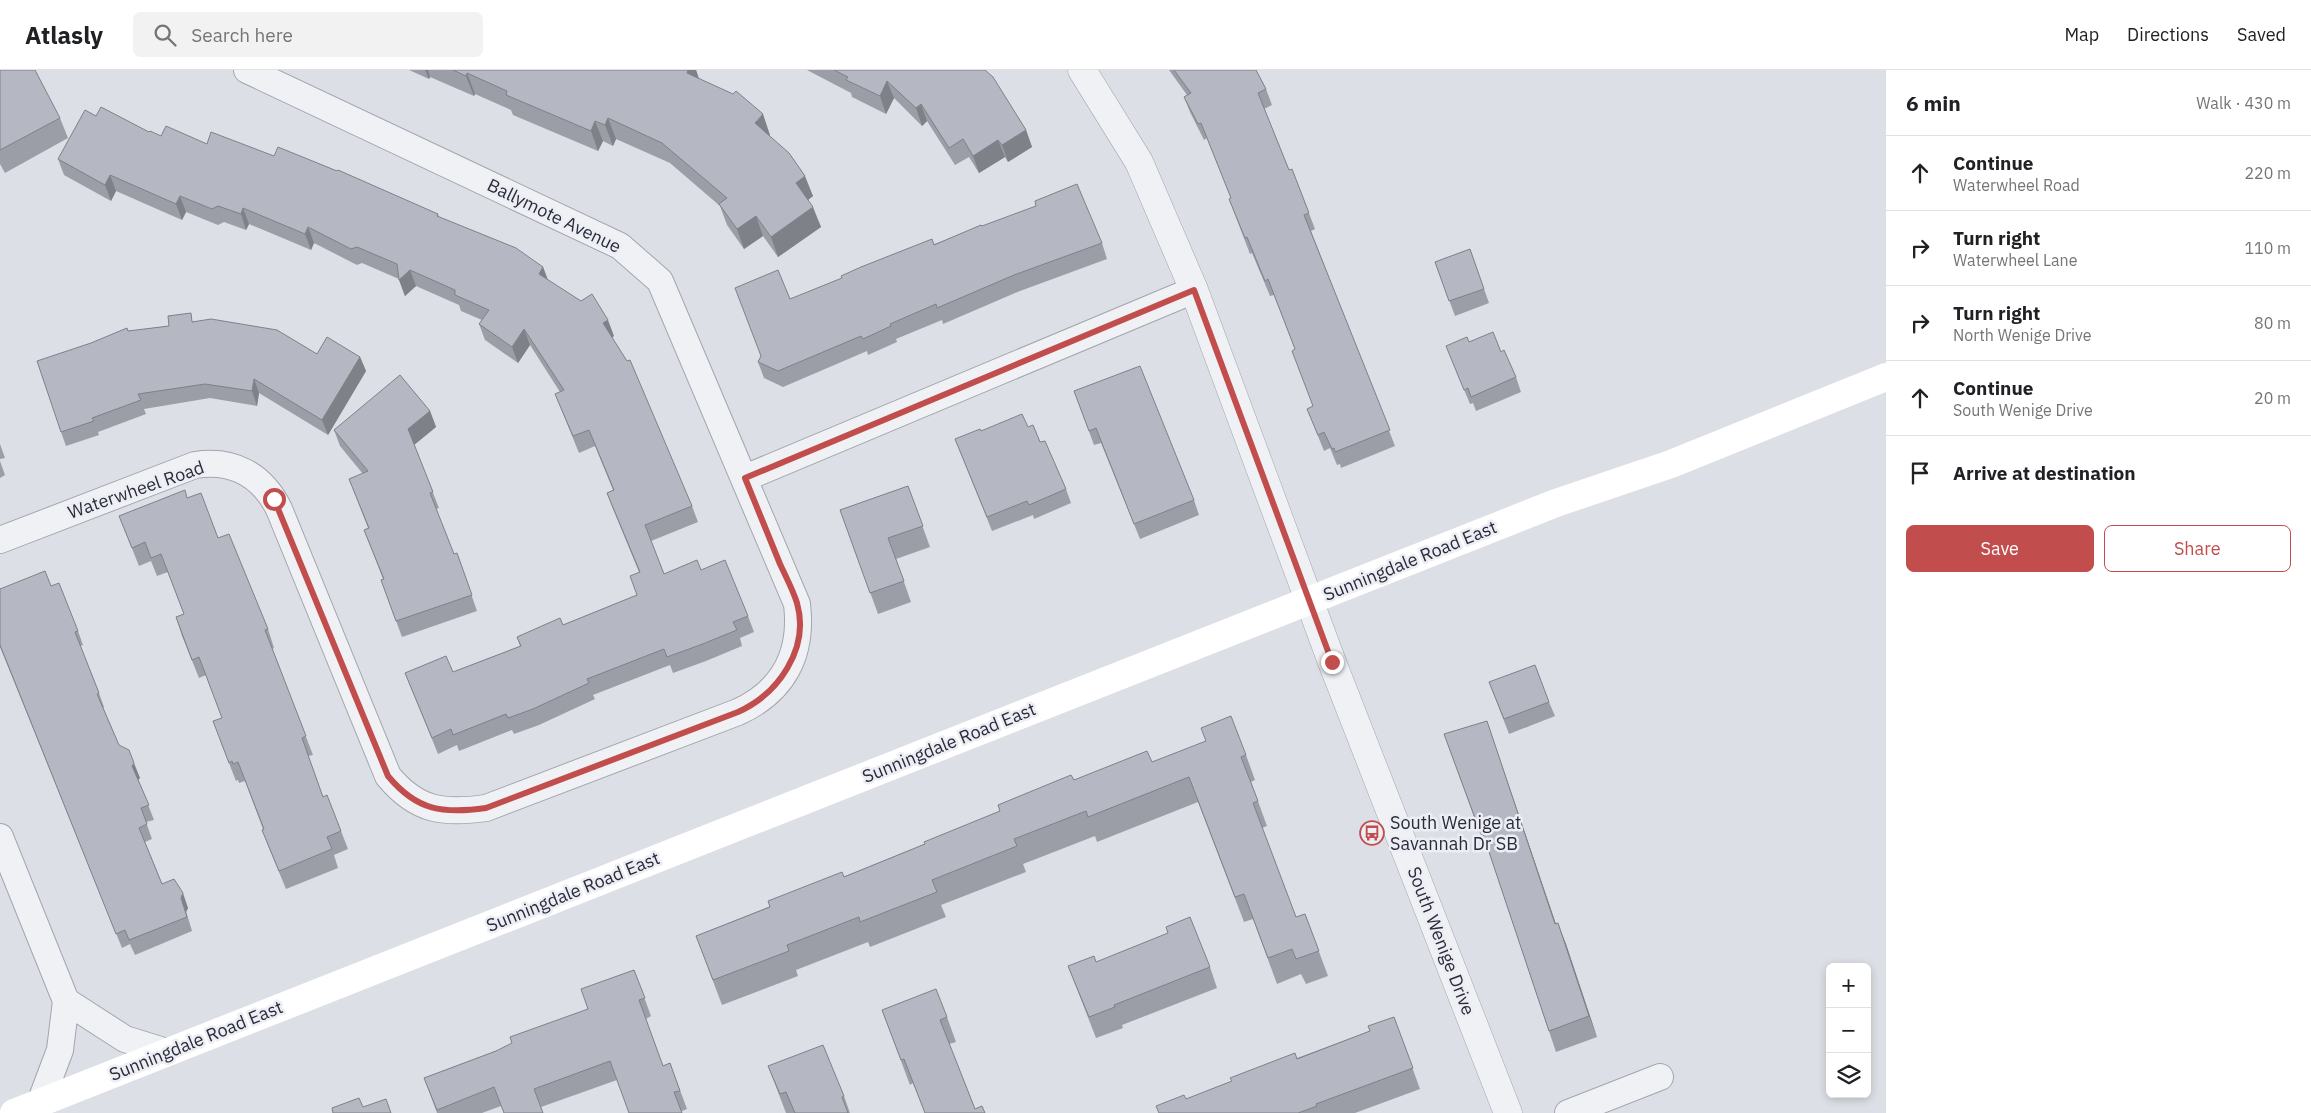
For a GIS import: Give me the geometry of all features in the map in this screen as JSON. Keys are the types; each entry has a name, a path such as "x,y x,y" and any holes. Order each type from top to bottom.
{"main road":[{"name":"Sunningdale Road East","path":"14,1113 1556,503 1670,464 1886,377"}],"street":[{"name":"Ballymote Avenue","path":"247,70 620,246 660,281 745,478"},
{"name":"South Wenige Drive","path":"1082,70 1139,162 1194,290 1309,601 1508,1113"},
{"path":"745,478 1194,290"},
{"name":"Waterwheel Road","path":"0,540 195,465 230,465 251,474 268,490 279,509 388,776 399,790 429,808 446,812 464,811 486,808 738,712 751,706 774,687 787,668 795,648 798,626 797,604 745,478"},
{"path":"0,837 66,1001 60,1050 40,1102"},
{"path":"66,1001 125,1039 167,1052"},
{"path":"1568,1113 1660,1077"}],"building":[{"path":"0,70 35,70 60,118 0,150"},
{"path":"453,70 688,70 687,73 733,94 736,91 763,114 755,123 789,153 805,176 796,183 813,207 771,237 756,216 737,229 719,204 727,198 662,143 608,118 605,125 595,121 591,131 506,95 507,91 467,73 466,76"},
{"path":"834,70 985,70 993,77 1026,130 1002,145 998,140 973,156 963,139 949,148 921,104 916,108 887,81 880,96 846,80 848,77"},
{"path":"1174,70 1256,70 1266,89 1258,93 1289,170 1292,169 1309,213 1304,215 1390,430 1335,452 1324,432 1318,435 1307,409 1313,406 1292,351 1295,349 1268,279 1265,281 1247,237 1245,238 1201,123 1198,124 1184,97 1191,93"},
{"path":"101,107 149,132 161,136 166,126 207,144 211,132 274,156 278,147 338,170 438,214 437,216 516,248 543,267 539,274 581,301 592,294 608,320 603,323 627,361 630,360 692,506 645,525 664,574 697,560 701,570 725,560 748,616 733,622 737,630 667,657 664,649 587,679 589,683 533,709 508,718 506,714 453,735 451,729 432,738 405,673 446,656 453,672 521,646 517,637 560,618 563,625 637,595 630,576 640,572 607,493 614,490 589,430 573,436 555,394 564,390 524,329 512,347 479,324 489,310 455,295 455,290 410,270 399,280 397,264 357,247 351,249 308,227 305,234 243,208 241,214 218,206 212,209 180,196 176,204 110,175 105,185 58,159 85,110 96,116"},
{"path":"1077,184 1102,243 1014,275 937,308 936,304 890,324 891,326 863,339 861,336 778,371 758,362 761,356 735,288 778,270 790,299 842,278 841,276 861,267 932,239 934,245 981,225 1036,206 1035,201"},
{"path":"1470,249 1484,289 1449,301 1435,262"},
{"path":"191,313 192,322 211,319 277,330 317,354 327,337 360,357 322,420 254,379 252,391 205,384 138,394 141,400 92,418 94,421 61,432 37,361 91,343 127,328 128,331 169,326 168,316"},
{"path":"1493,332 1501,352 1504,350 1516,377 1471,397 1468,388 1464,390 1446,346 1467,337 1469,342"},
{"path":"1140,366 1194,500 1134,524 1096,428 1089,431 1074,391"},
{"path":"400,375 430,411 408,429 433,492 430,493 454,554 457,553 472,595 396,621 381,580 384,579 364,530 369,528 349,479 368,471 334,430"},
{"path":"1022,414 1028,427 1033,425 1040,442 1045,441 1066,489 1029,505 1027,501 987,517 955,439 980,429 981,431"},
{"path":"908,486 923,526 888,538 904,581 870,593 840,510"},
{"path":"185,490 187,498 201,493 218,538 229,534 268,629 265,630 306,736 302,738 323,797 327,795 341,831 327,837 332,849 279,871 238,762 233,764 232,761 229,763 213,721 222,718 199,657 192,660 176,617 184,614 161,554 151,558 145,542 132,548 119,516"},
{"path":"45,571 51,586 59,583 78,631 75,632 99,693 97,694 119,745 129,750 134,763 132,766 149,805 141,808 147,824 139,828 162,884 174,879 183,893 181,898 187,917 129,940 125,930 116,934 0,645 0,589"},
{"path":"1535,665 1549,702 1504,719 1489,682"},
{"path":"1231,716 1246,755 1241,757 1258,801 1253,803 1296,917 1305,914 1319,951 1296,959 1292,949 1268,958 1244,894 1235,897 1189,777 1088,817 1086,811 1014,839 1017,846 932,880 937,892 860,922 859,917 787,945 789,951 713,980 696,936 770,907 768,901 842,872 844,877 925,844 924,842 1000,811 998,805 1071,775 1074,780 1147,751 1152,762 1206,741 1201,728"},
{"path":"1487,721 1555,924 1558,923 1589,1016 1549,1031 1480,825 1478,826 1444,734"},
{"path":"1190,917 1210,967 1114,1005 1115,1007 1089,1017 1068,966 1094,956 1096,962 1168,933 1166,927"},
{"path":"634,970 645,998 639,1000 663,1066 670,1063 680,1091 674,1092 682,1113 629,1113 610,1061 534,1089 543,1113 504,1113 494,1087 437,1110 424,1078 496,1051 512,1043 510,1037 588,1009 581,989"},
{"path":"936,989 947,1017 940,1020 975,1109 982,1106 985,1113 925,1113 904,1059 901,1060 882,1010"},
{"path":"1394,1017 1413,1068 1316,1104 1317,1106 1298,1113 1159,1113 1156,1106 1184,1095 1186,1099 1232,1081 1230,1078 1295,1053 1297,1059 1370,1031 1368,1026"},
{"path":"823,1045 844,1096 842,1097 848,1113 795,1113 786,1092 780,1094 768,1066"},
{"path":"359,1098 363,1107 386,1099 391,1113 333,1113 332,1108"}],"place":[{"name":"South Wenige at Savannah Dr SB","path":"1372,833"}],"route":[{"path":"274,499 388,776 399,790 429,808 446,812 486,808 738,712 764,697 774,687 783,675 795,648 798,633 797,604 745,478 1194,290 1332,662"}]}
